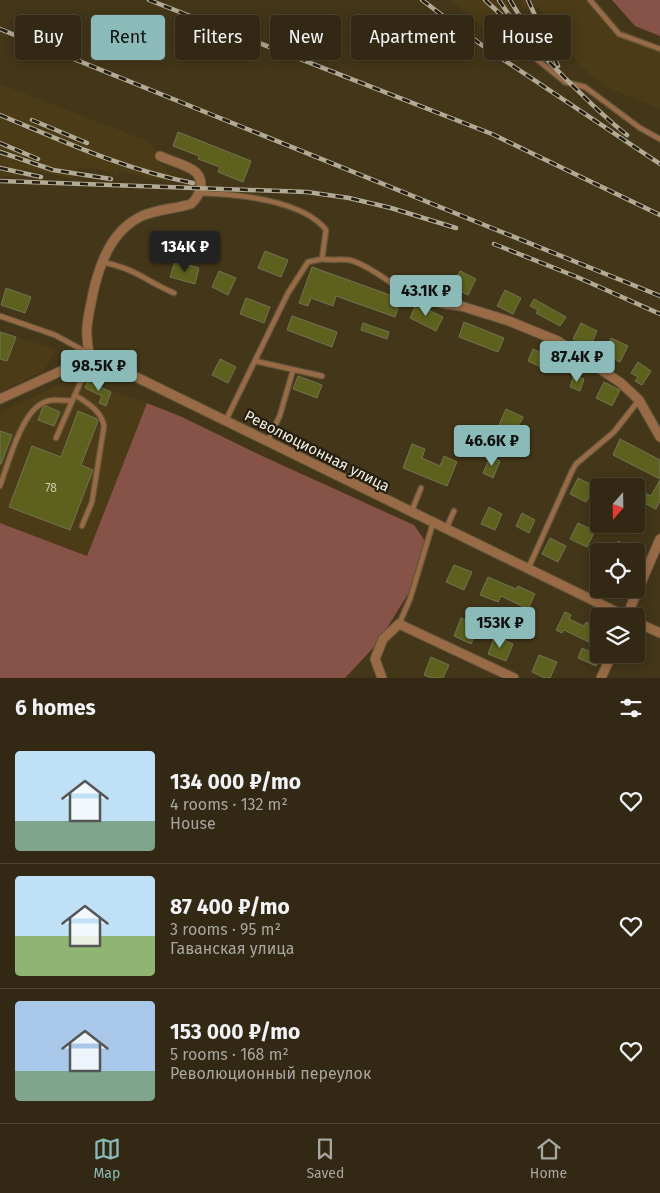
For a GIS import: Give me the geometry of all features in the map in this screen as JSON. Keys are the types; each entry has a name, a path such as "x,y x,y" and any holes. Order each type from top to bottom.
{"street":[{"path":"0,399 87,357 86,329 98,272 109,247 117,235 128,224 144,215 191,204 197,199 201,188 199,176 193,170 160,156"},
{"path":"408,293 445,304 461,306 509,321 558,341 621,382 639,400 660,437"},
{"name":"Революционная улица","path":"87,357 226,420 411,513 608,608"},
{"path":"631,608 659,545"},
{"path":"382,678 375,660 383,639 399,624 514,678"},
{"path":"645,626 660,633"},
{"path":"601,678 608,663"}],"lane":[{"path":"590,0 619,34 660,49"},
{"path":"538,60 565,82 585,87 640,128 660,139"},
{"path":"200,193 248,196 283,205 314,217 326,230 322,260"},
{"path":"226,420 293,285 308,262 322,260 351,261 368,267 380,274 393,286 408,293"},
{"path":"103,262 123,267 174,293"},
{"path":"0,316 55,335 87,357 75,395 56,438"},
{"path":"255,362 322,376"},
{"path":"268,441 280,415 294,370"},
{"path":"75,395 96,410 102,418 104,426 92,502 82,526"},
{"path":"0,486 24,424 32,410 42,403 53,400 71,401"},
{"path":"528,569 576,464 614,432 639,400"},
{"path":"411,513 421,488"},
{"path":"446,529 454,511"},
{"path":"399,624 410,599 433,523"}],"shaded area":[{"path":"450,0 506,0 513,15 484,15 484,28 474,20 474,15 468,15"},
{"path":"519,0 596,0 621,29 660,46 660,109 602,85 580,65 571,53 571,15 543,15 536,5 523,9"},
{"path":"612,0 660,0 660,36 635,26"},
{"path":"0,84 148,141 159,152 158,163 165,166 167,172 172,174 169,183 119,171 117,175 98,169 78,167 74,179 24,169 21,177 0,176"},
{"path":"0,332 56,349 44,371 0,392"},
{"path":"73,378 147,403 87,556 0,523 0,412"},
{"path":"147,403 182,417 260,455 414,525 425,541 410,591 377,644 345,678 0,678 0,523 87,556"}],"building":[{"path":"178,132 251,161 243,182 218,172 220,167 198,159 199,156 173,146"},
{"path":"265,251 288,260 281,277 258,268"},
{"path":"175,261 199,268 195,284 170,277"},
{"path":"312,267 401,299 395,317 336,296 333,306 311,298 308,306 299,303"},
{"path":"219,271 236,278 228,295 212,287"},
{"path":"460,271 476,279 468,295 452,287"},
{"path":"6,288 31,297 25,313 1,305"},
{"path":"505,290 521,298 513,314 497,306"},
{"path":"246,298 270,307 264,323 240,314"},
{"path":"534,299 566,317 560,326 536,313 538,310 530,306"},
{"path":"416,304 443,317 436,331 410,318"},
{"path":"292,316 337,332 332,347 287,330"},
{"path":"464,322 504,338 498,352 459,337"},
{"path":"363,323 389,332 387,339 361,330"},
{"path":"581,323 597,331 590,347 573,339"},
{"path":"0,332 16,337 7,361 0,359"},
{"path":"611,338 628,346 620,362 604,354"},
{"path":"533,349 560,362 554,373 528,361"},
{"path":"220,359 236,367 228,383 212,375"},
{"path":"638,362 651,371 642,385 635,381 638,377 631,373"},
{"path":"574,375 584,379 580,391 570,387"},
{"path":"298,376 322,385 317,398 293,389"},
{"path":"88,380 101,385 100,387 111,392 106,406 99,403 102,396 85,388"},
{"path":"604,382 620,390 612,406 596,398"},
{"path":"46,406 60,412 54,426 38,420 43,407"},
{"path":"506,409 523,417 515,433 499,425"},
{"path":"78,411 98,421 81,465 93,470 70,530 9,507 32,446 61,457"},
{"path":"0,431 12,435 1,464 0,464"},
{"path":"620,439 660,460 660,479 613,455"},
{"path":"412,444 425,449 422,458 440,466 444,456 457,462 447,486 403,468"},
{"path":"490,457 500,461 493,478 483,473"},
{"path":"578,478 590,484 590,494 586,502 570,494"},
{"path":"660,480 660,501 656,509 645,504 647,494 651,496"},
{"path":"489,507 502,514 495,530 481,524"},
{"path":"522,513 535,520 529,533 516,526"},
{"path":"578,523 590,529 590,533 594,533 587,547 570,539"},
{"path":"550,538 566,546 558,562 542,554"},
{"path":"454,565 472,572 464,590 446,582"},
{"path":"488,577 516,589 518,586 535,594 528,609 501,596 498,602 480,595"},
{"path":"565,612 571,615 569,619 584,626 586,622 590,624 590,643 564,630 562,633 556,630"},
{"path":"461,618 479,626 471,644 454,636"},
{"path":"495,636 513,644 506,661 488,654"},
{"path":"582,648 590,652 590,663 598,663 596,666 578,658"},
{"path":"539,655 557,662 550,678 545,678 532,672"},
{"path":"431,657 449,665 443,678 431,678 424,675"}],"railway":[{"path":"149,0 492,134 660,215"},
{"path":"422,0 483,46 660,164"},
{"path":"485,0 501,15"},
{"path":"499,0 522,32 548,61 627,135"},
{"path":"510,0 519,15"},
{"path":"528,0 558,66"},
{"path":"0,29 660,296"},
{"path":"0,115 119,163 193,183"},
{"path":"32,120 87,143"},
{"path":"0,143 38,159"},
{"path":"0,152 53,170 111,179"},
{"path":"0,168 41,177"},
{"path":"0,181 307,192 349,198 391,208 456,228"},
{"path":"494,244 577,277 660,314"}]}
